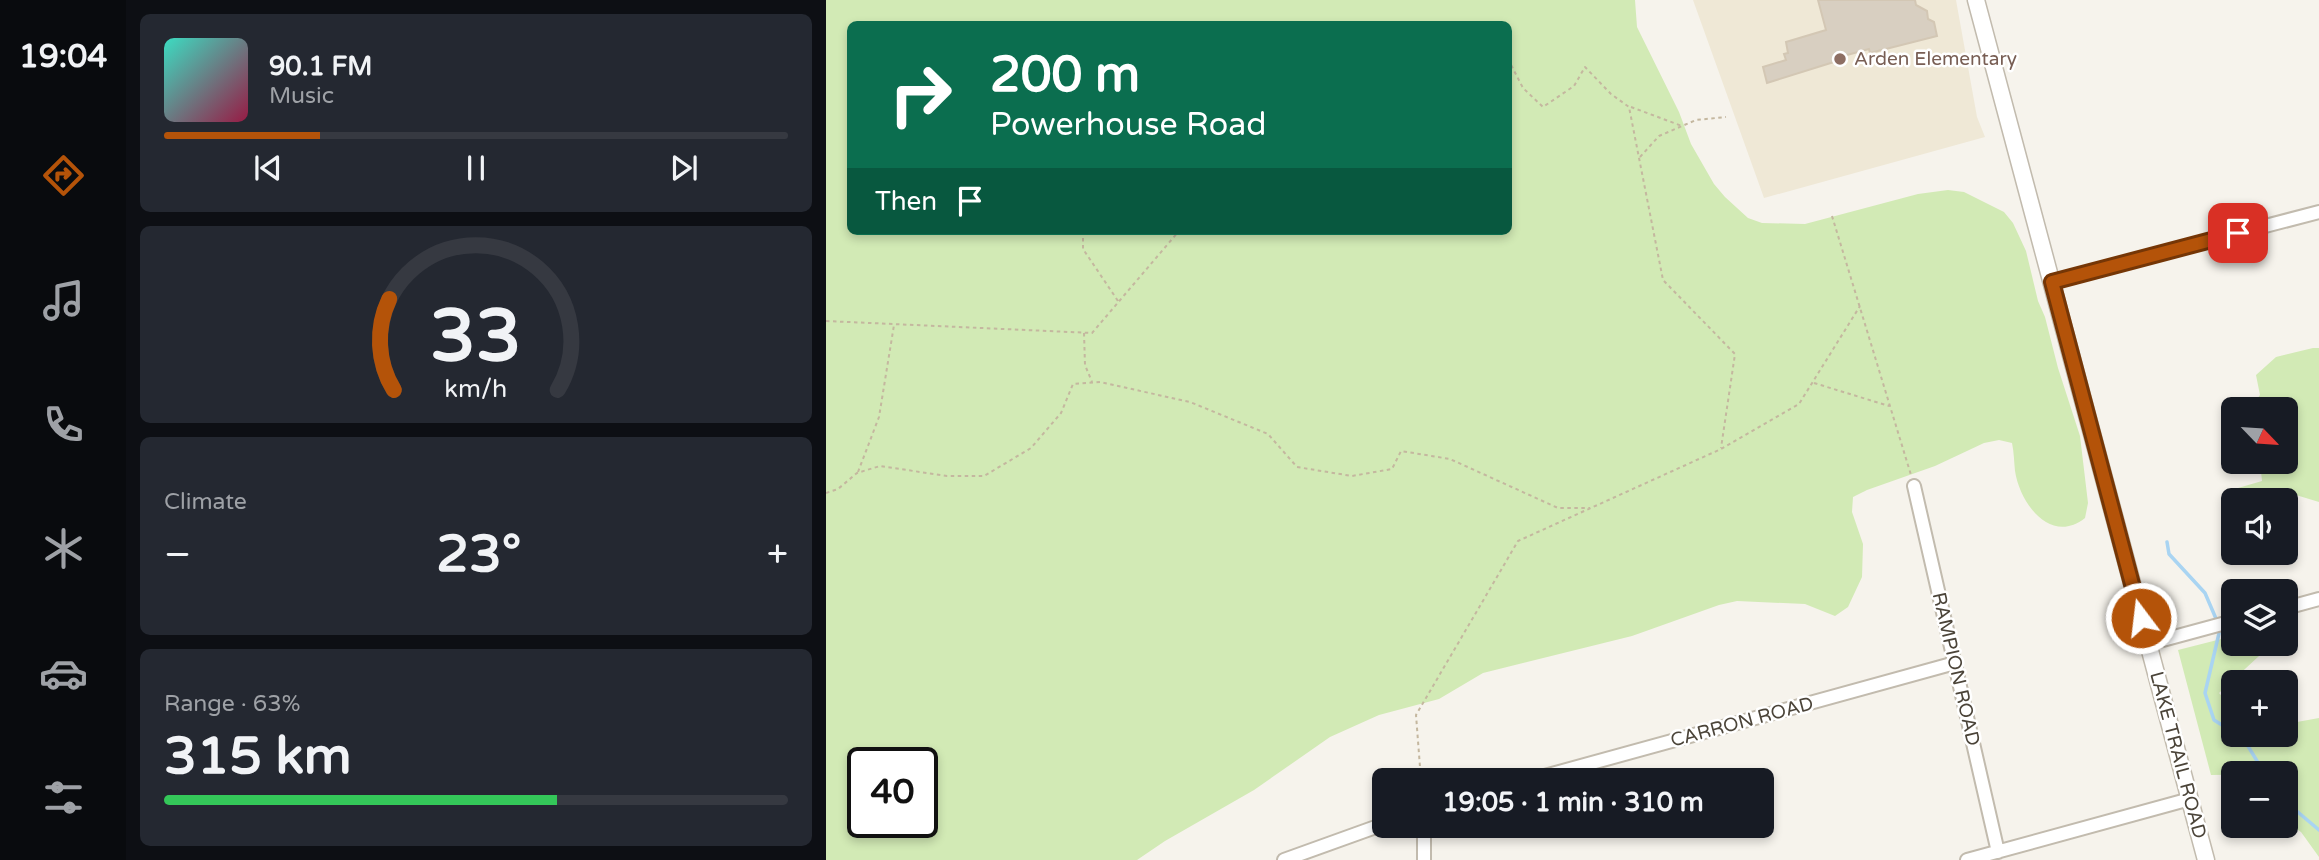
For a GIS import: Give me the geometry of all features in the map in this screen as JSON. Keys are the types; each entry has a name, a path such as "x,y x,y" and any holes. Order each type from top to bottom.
{"street":[{"name":"LAKE TRAIL ROAD","path":"1976,0 2206,860"},
{"path":"2052,282 2319,212"},
{"name":"RAMPION ROAD","path":"1914,486 1998,852"},
{"path":"2298,604 2319,599"},
{"path":"2148,643 2221,624"},
{"name":"CARRON ROAD","path":"1574,768 1955,663"},
{"path":"1967,860 2190,799"},
{"path":"1284,860 1372,828"},
{"path":"1424,838 1424,860"}],"path":[{"path":"1512,67 1523,88 1543,107 1574,86 1585,67 1611,94 1629,107 1683,126"},
{"path":"1629,107 1663,279 1735,354 1721,449"},
{"path":"1639,158 1659,136 1696,120 1726,117"},
{"path":"1832,216 1914,486"},
{"path":"1083,235 1083,249 1119,302"},
{"path":"826,321 1092,332 1175,235"},
{"path":"1420,768 1416,715 1518,541 1721,449 1799,404 1860,306"},
{"path":"857,473 880,417 894,324"},
{"path":"1084,332 1085,365 1092,382"},
{"path":"826,493 838,489 857,473 880,466 947,476 984,476 1031,448 1061,413 1073,384 1100,382 1190,402 1257,429 1268,434 1297,467 1352,476 1392,469 1401,451 1450,459 1558,508 1590,508"},
{"path":"1813,382 1890,407"}],"shaded area":[{"name":"Arden Elementary","path":"1693,0 1956,0 1977,117 1985,137 1764,198"}],"green space":[{"path":"826,0 1635,0 1637,27 1679,112 1691,144 1714,184 1748,218 1762,223 1805,224 1918,194 1948,190 1964,192 2004,212 2013,223 2026,251 2038,301 2080,436 2088,503 2085,518 2072,525 2060,527 2039,517 2023,496 2018,484 2012,443 1999,440 1984,443 1935,466 1853,497 1852,512 1863,544 1862,577 1848,607 1835,616 1805,604 1737,601 1632,636 1483,673 1439,699 1379,715 1330,737 1254,790 1137,860 826,860"},
{"path":"2319,348 2319,502 2298,496 2298,488 2238,488 2262,481 2261,474 2298,474 2298,397 2258,397 2256,375 2276,357"},
{"path":"2221,639 2221,656 2259,656 2244,670 2221,670 2221,747 2298,747 2298,722 2319,718 2319,857 2298,830 2298,761 2221,761 2221,775 2211,775 2178,650"}],"building":[{"path":"1818,0 1915,0 1916,5 1927,11 1928,19 1934,22 1937,36 1870,53 1869,49 1836,58 1837,61 1767,83 1763,67 1786,60 1786,42 1826,30"}],"waterway":[{"path":"2167,542 2169,554 2205,593 2217,621"},
{"path":"2220,629 2205,693 2214,720 2221,724"},
{"path":"2248,747 2257,761"},
{"path":"2298,812 2319,830"}],"place":[{"name":"Arden Elementary","path":"1840,59"}],"route":[{"path":"2141,618 2052,282 2238,233"}]}
